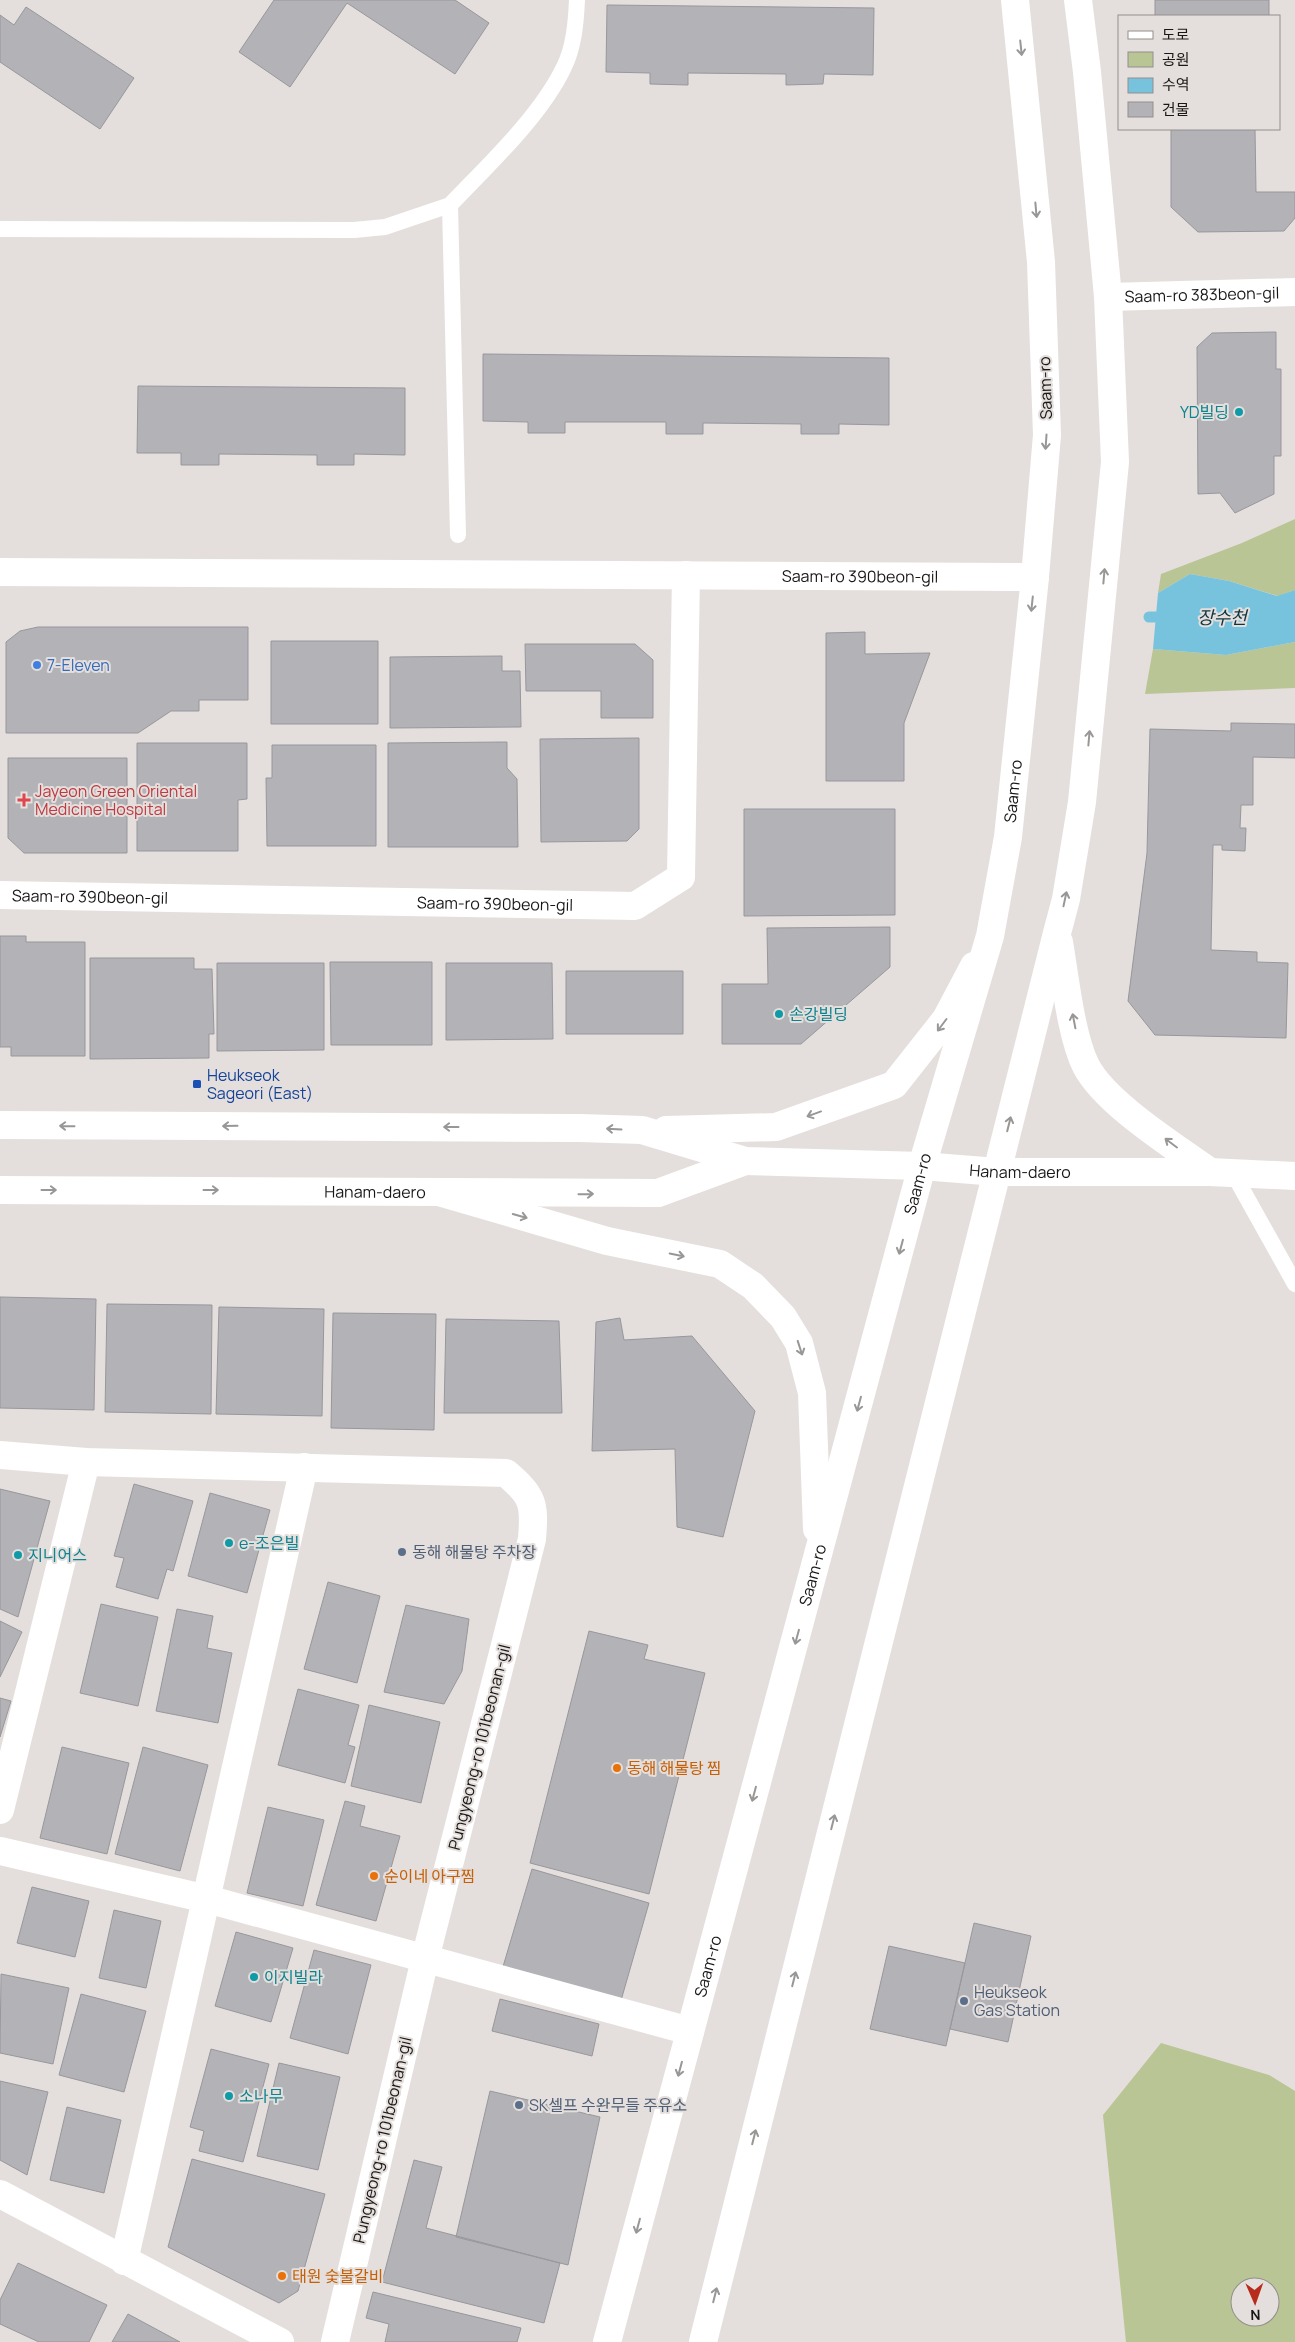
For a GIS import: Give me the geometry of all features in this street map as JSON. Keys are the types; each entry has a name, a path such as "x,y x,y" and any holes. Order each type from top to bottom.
{"main road":[{"name":"Saam-ro","path":"607,2342 922,1166 990,936 1008,837 1035,577 1047,435 1041,262 1016,0"},
{"path":"703,2342 1066,899 1082,802 1115,462 1108,297 1088,81 1078,0"},
{"name":"Saam-ro 383beon-gil","path":"1108,297 1295,292"},
{"name":"Saam-ro 390beon-gil","path":"0,572 1035,577"},
{"name":"Saam-ro 390beon-gil","path":"0,894 635,906 681,877 686,575"},
{"path":"1057,933 1077,1039 1086,1064 1097,1084 1117,1103 1221,1173"},
{"path":"642,1130 776,1127 894,1085 946,1020 990,936"},
{"name":"Hanam-daero","path":"0,1125 580,1128 642,1130 745,1161 922,1166 997,1172 1221,1173 1295,1176"},
{"name":"Hanam-daero","path":"0,1190 658,1193 745,1161"},
{"path":"439,1192 607,1242 720,1264 753,1286 784,1317 799,1343 812,1393 818,1556"},
{"name":"Pungyeong-ro 101beonan-gil","path":"0,1455 86,1462 506,1473 525,1490 534,1513 532,1539 425,1959 335,2342"},
{"path":"0,1810 86,1462"},
{"path":"124,2261 304,1467"},
{"path":"0,1851 207,1899 690,2031"},
{"path":"0,2194 280,2342"}],"lane":[{"path":"0,229 354,230 386,227 450,205 540,106 565,67 576,25 577,0"},
{"path":"450,205 458,535"},
{"path":"1221,1173 1295,1284"}],"green space":[{"path":"1295,519 1295,590 1278,596 1229,581 1190,574 1158,593 1161,574 1242,543"},
{"path":"1295,642 1295,688 1145,694 1153,649 1226,655"},
{"path":"1161,2043 1269,2075 1295,2091 1295,2342 1126,2342 1103,2115"}],"water":[{"path":"1190,574 1229,581 1277,596 1295,590 1295,642 1226,655 1153,649 1158,593"}],"building":[{"path":"274,0 455,0 489,23 455,74 347,3 290,87 239,52"},
{"path":"1155,0 1269,0 1269,15 1155,15"},
{"path":"607,5 874,8 873,75 824,74 823,84 786,85 786,74 688,73 688,85 650,84 650,73 606,72"},
{"path":"26,7 134,78 100,129 0,62 0,15 14,25"},
{"path":"1171,130 1255,130 1256,192 1295,192 1295,218 1284,231 1198,232 1171,207"},
{"name":"YD빌딩","path":"1276,332 1276,369 1281,369 1281,456 1274,456 1274,494 1235,513 1220,493 1198,494 1197,347 1212,333"},
{"path":"483,354 889,358 889,425 839,424 839,434 801,434 801,424 703,423 703,434 666,434 666,422 565,422 565,433 528,433 528,422 483,421"},
{"path":"138,386 405,388 405,455 354,454 354,465 317,465 317,455 219,454 219,465 181,465 181,453 137,453"},
{"path":"38,627 248,627 248,700 199,700 199,711 171,711 138,733 6,733 6,642 20,631"},
{"path":"865,632 865,654 930,653 904,723 904,781 826,781 826,633"},
{"path":"271,641 378,641 378,724 271,724"},
{"path":"525,644 635,644 653,660 653,718 601,718 601,691 526,691"},
{"path":"502,656 502,671 520,671 521,727 390,728 390,657"},
{"path":"1231,723 1295,724 1295,758 1253,757 1253,805 1241,805 1240,828 1246,828 1245,851 1222,850 1222,845 1213,845 1211,950 1257,952 1257,962 1288,963 1286,1038 1155,1035 1128,1001 1147,853 1150,729 1231,731"},
{"path":"639,738 639,829 627,841 541,842 540,739"},
{"path":"507,742 507,768 517,779 518,847 388,847 388,743"},
{"path":"137,743 247,743 247,799 238,800 238,851 137,851"},
{"path":"272,745 376,745 376,846 267,846 266,778 272,778"},
{"path":"8,758 127,758 127,853 24,853 8,838"},
{"path":"744,809 895,809 895,915 744,916"},
{"name":"손강빌딩","path":"890,927 890,967 801,1044 722,1044 722,984 768,984 767,928"},
{"path":"0,936 26,936 26,942 85,942 85,1056 11,1056 11,1047 0,1047"},
{"path":"90,958 194,958 194,969 212,969 214,1034 209,1034 209,1058 90,1059"},
{"path":"330,962 432,962 432,1045 331,1045"},
{"path":"217,963 324,963 324,1050 217,1051"},
{"path":"446,963 552,963 553,1039 446,1040"},
{"path":"566,971 683,971 683,1034 566,1034"},
{"path":"0,1297 96,1299 94,1410 0,1408"},
{"path":"107,1304 212,1305 211,1414 105,1412"},
{"path":"219,1307 324,1309 322,1416 216,1414"},
{"path":"333,1313 436,1314 434,1430 331,1428"},
{"path":"620,1318 624,1340 692,1336 755,1411 723,1537 677,1527 675,1449 592,1451 596,1322"},
{"path":"446,1319 559,1321 562,1413 444,1413"},
{"path":"134,1484 193,1501 173,1571 167,1569 158,1599 116,1587 124,1558 114,1556"},
{"name":"지니어스","path":"0,1489 50,1501 18,1617 0,1609"},
{"name":"e-조은빌","path":"210,1493 270,1510 247,1593 188,1576"},
{"path":"328,1582 380,1596 357,1683 304,1669"},
{"path":"101,1604 158,1617 138,1706 80,1693"},
{"path":"406,1605 469,1619 462,1671 444,1704 384,1692"},
{"path":"177,1609 213,1616 207,1648 232,1653 218,1723 156,1711"},
{"path":"0,1621 22,1632 0,1677"},
{"name":"동해 해물탕 찜","path":"589,1631 648,1645 644,1659 705,1673 649,1894 530,1863"},
{"path":"298,1689 359,1705 348,1745 355,1747 345,1783 278,1765"},
{"path":"0,1698 11,1701 0,1737"},
{"path":"369,1705 440,1722 421,1803 351,1786"},
{"path":"62,1747 129,1763 107,1854 40,1838"},
{"path":"143,1747 208,1765 180,1871 115,1854"},
{"path":"345,1801 365,1806 360,1826 400,1836 376,1921 316,1905"},
{"path":"268,1807 324,1820 303,1906 247,1893"},
{"path":"532,1869 649,1903 620,2004 502,1970"},
{"path":"32,1887 89,1901 75,1957 17,1943"},
{"path":"114,1910 161,1921 146,1988 99,1978"},
{"path":"974,1923 1031,1936 1008,2042 950,2029"},
{"name":"이지빌라","path":"236,1932 293,1948 271,2022 215,2006"},
{"path":"889,1946 965,1963 946,2046 870,2029"},
{"path":"314,1950 371,1965 348,2054 290,2038"},
{"path":"1,1974 69,1988 53,2064 0,2053"},
{"path":"81,1994 146,2011 124,2092 59,2075"},
{"path":"500,1999 599,2024 592,2056 492,2031"},
{"name":"소나무","path":"211,2049 269,2064 243,2162 199,2151 204,2131 190,2127"},
{"path":"279,2063 340,2077 318,2170 257,2156"},
{"path":"0,2081 48,2092 27,2175 0,2160"},
{"path":"490,2091 600,2117 568,2265 456,2237"},
{"path":"67,2107 121,2120 104,2193 50,2180"},
{"path":"192,2159 325,2194 298,2291 279,2303 168,2247"},
{"path":"414,2160 442,2167 426,2228 560,2263 544,2323 382,2282"},
{"path":"18,2263 107,2305 89,2342 39,2342 0,2324 0,2300"},
{"path":"373,2292 521,2328 517,2342 385,2342 389,2324 366,2318"},
{"path":"128,2314 180,2342 112,2342"}],"waterway":[{"name":"장수천","path":"1149,617 1170,617"}],"place":[{"name":"YD빌딩","path":"1239,412"},
{"name":"7-Eleven","path":"37,665"},
{"name":"Jayeon Green Oriental Medicine Hospital","path":"24,800"},
{"name":"손강빌딩","path":"779,1014"},
{"name":"Heukseok Sageori (East)","path":"197,1084"},
{"name":"e-조은빌","path":"229,1543"},
{"name":"동해 해물탕 주차장","path":"402,1552"},
{"name":"지니어스","path":"18,1555"},
{"name":"동해 해물탕 찜","path":"617,1768"},
{"name":"순이네 아구찜","path":"374,1876"},
{"name":"이지빌라","path":"254,1977"},
{"name":"Heukseok Gas Station","path":"964,2001"},
{"name":"소나무","path":"229,2096"},
{"name":"SK셀프 수완무들 주유소","path":"519,2105"},
{"name":"태원 숯불갈비","path":"282,2276"}]}
